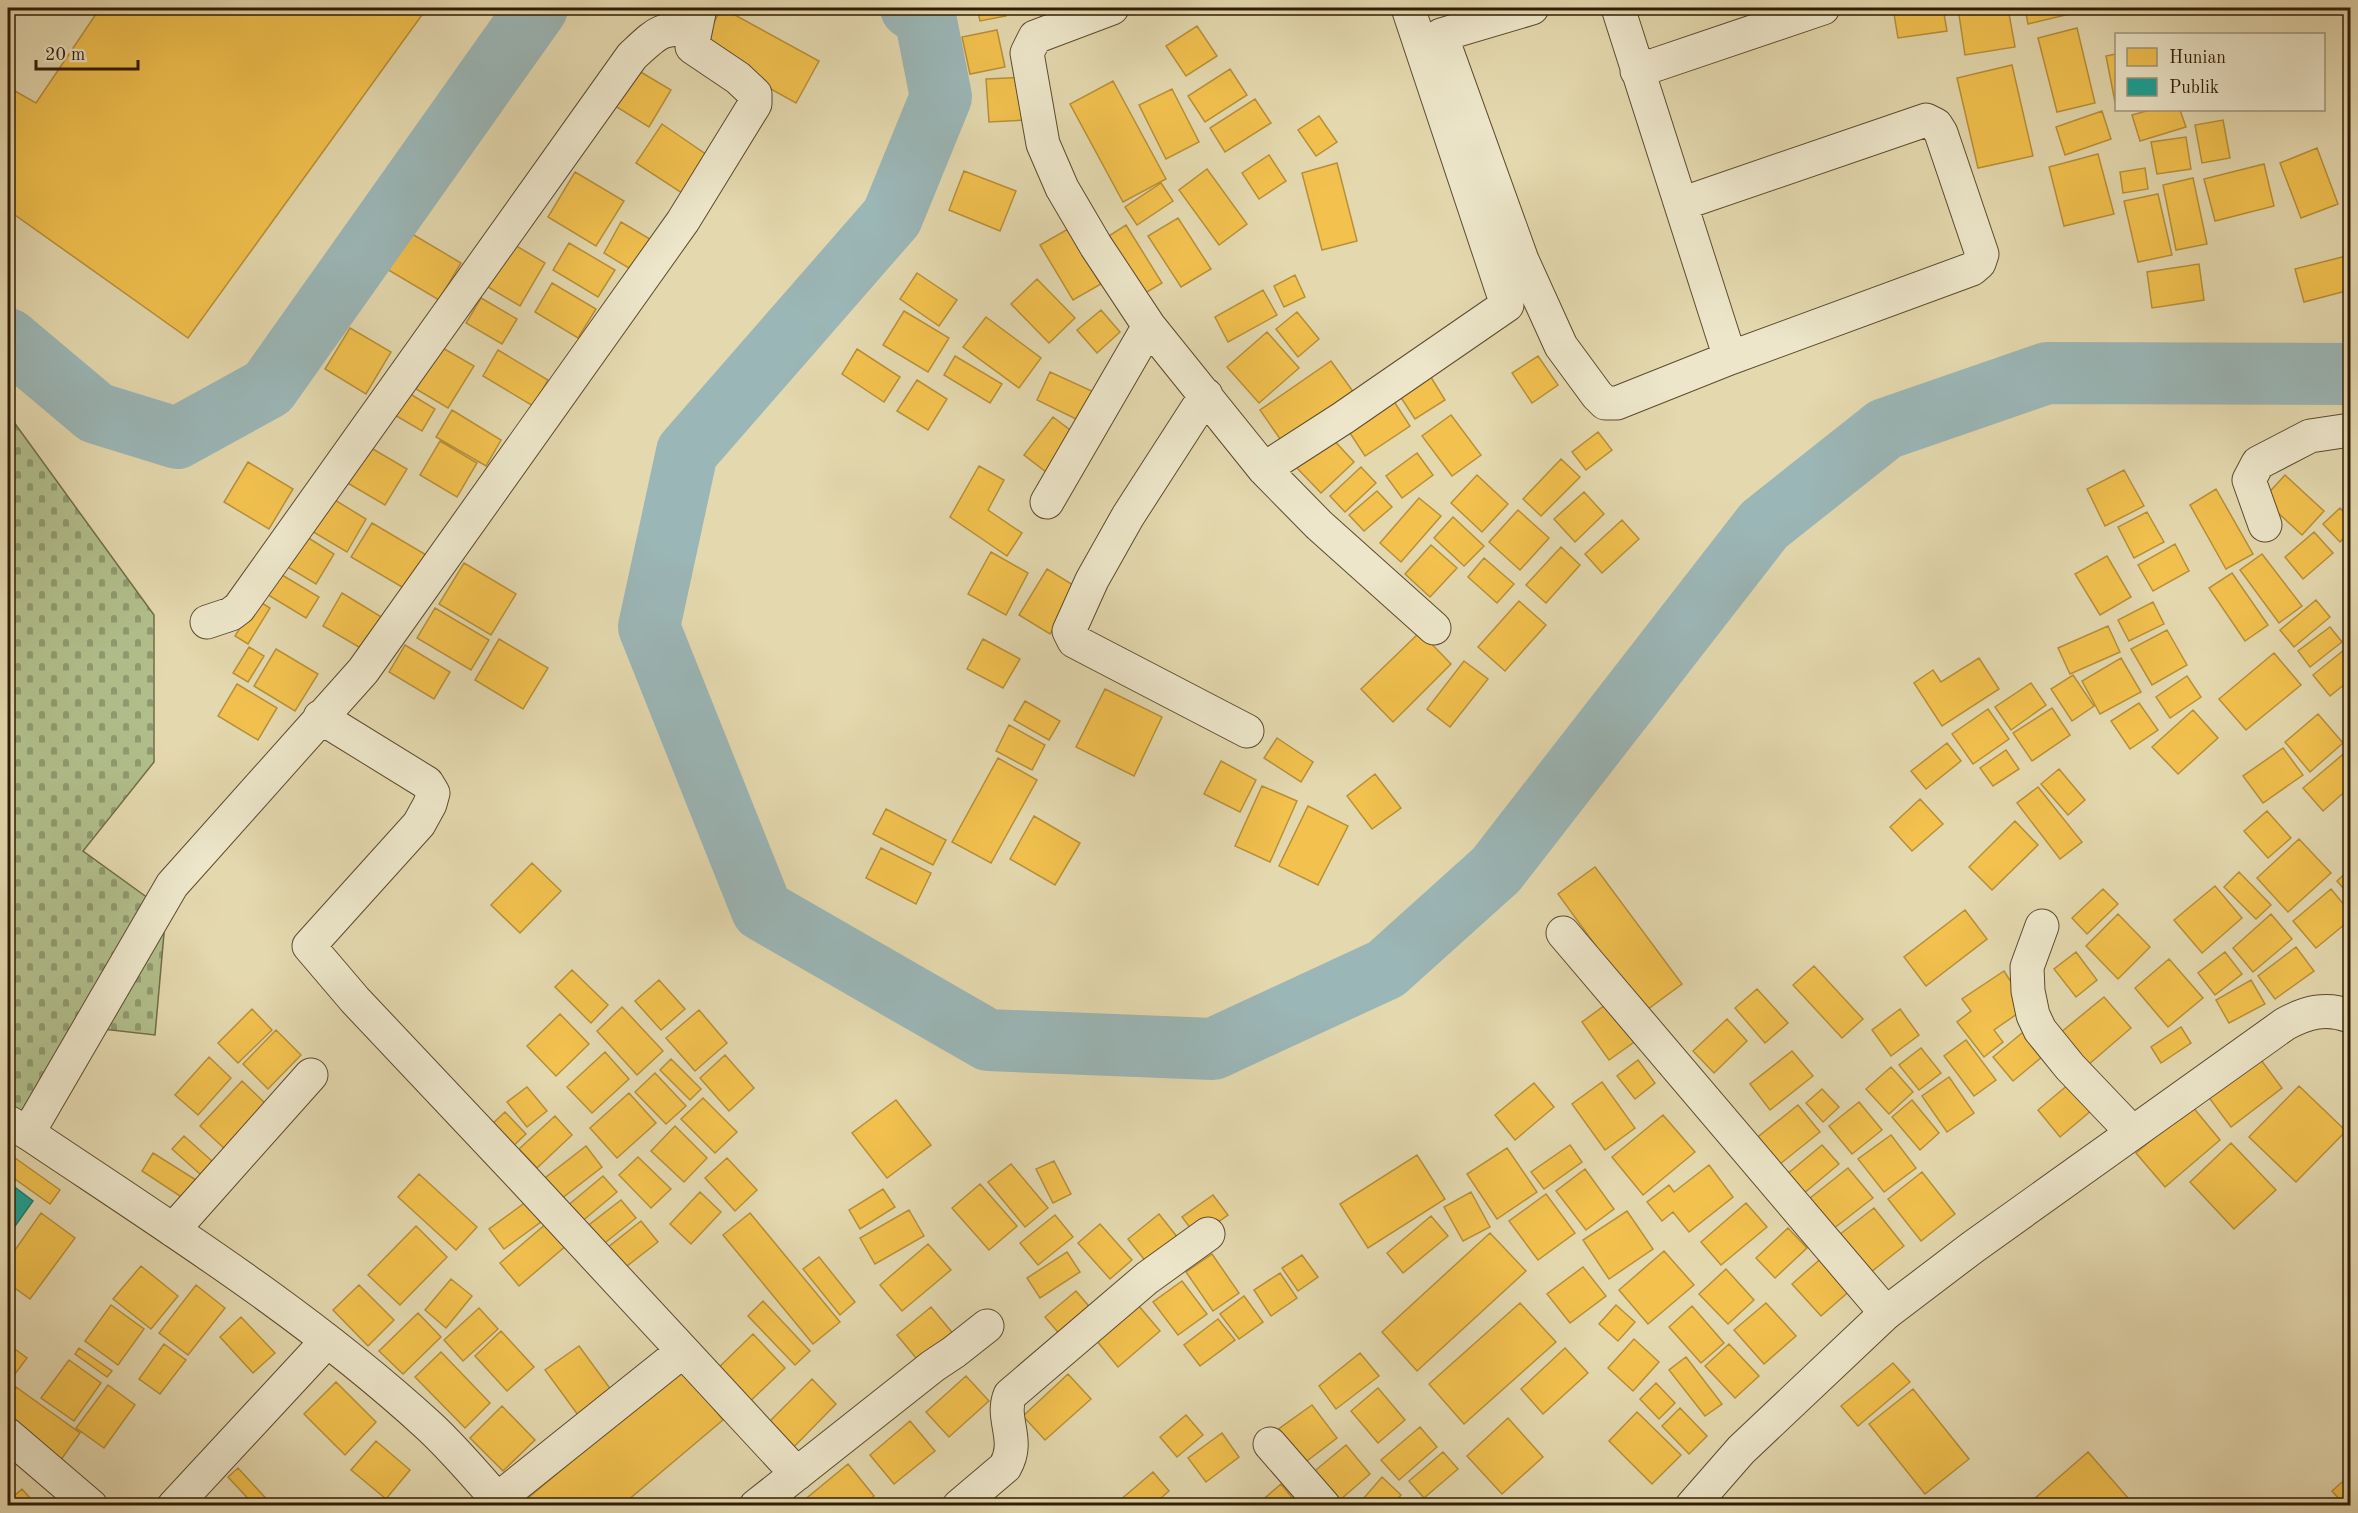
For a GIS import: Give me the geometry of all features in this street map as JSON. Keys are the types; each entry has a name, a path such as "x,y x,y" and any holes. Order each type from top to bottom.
{"street":[{"path":"1112,8 1035,37 1027,53 1039,108 1038,124 1062,188 1096,246 1149,326 1264,469 1319,525 1434,628"},
{"path":"1264,469 1343,418 1507,305 1408,8"},
{"path":"1533,8 1441,35 1522,260 1561,346 1605,403 1617,403 1730,358 1972,269 1979,263 1982,255 1941,133 1936,125 1926,120 1681,204"},
{"path":"1618,8 1730,358"},
{"path":"1637,71 1823,8"},
{"path":"207,622 231,614 238,608 632,56 655,33 698,17"},
{"path":"683,1351 500,1502 431,1428 327,1341 173,1230 18,1128 172,885 363,671 683,221 755,104 755,94 738,78 695,50 692,43 698,17"},
{"path":"1047,502 1149,326"},
{"path":"1206,395 1128,516 1092,580 1069,631 1074,641 1247,731"},
{"path":"2265,525 2249,480 2258,463 2310,436 2350,430"},
{"path":"320,717 427,783 433,793 419,824 309,945 355,1000 797,1474"},
{"path":"2042,926 2027,967 2028,991 2033,1015 2040,1030 2070,1066 2132,1132"},
{"path":"1563,933 1886,1313"},
{"path":"1692,1506 1741,1450 1886,1313 1972,1247 2285,1024 2301,1015 2319,1010 2350,1016"},
{"path":"173,1230 311,1075"},
{"path":"959,1506 1005,1467 1009,1460 1012,1451 1008,1413 1010,1395 1147,1278 1208,1234"},
{"path":"756,1506 987,1326"},
{"path":"174,1506 327,1341"},
{"path":"8,1435 91,1506"},
{"path":"1270,1444 1324,1506"}],"green space":[{"path":"8,414 154,615 154,762 83,851 166,911 155,1035 76,1026 20,1125 8,1116"}],"building: Hunian":[{"path":"100,8 427,8 188,338 8,210 8,87 36,103"},
{"path":"722,8 819,61 796,103 699,49"},
{"path":"977,8 1004,8 1006,16 980,21"},
{"path":"1893,8 1943,8 1947,31 1898,38"},
{"path":"1958,8 2008,8 2015,47 1965,55"},
{"path":"2025,8 2072,8 2074,13 2028,24"},
{"path":"1197,26 1217,56 1186,76 1166,46"},
{"path":"2077,28 2095,103 2057,112 2038,38"},
{"path":"997,30 1005,67 970,74 962,37"},
{"path":"2115,54 2115,102 2106,56"},
{"path":"629,65 671,90 649,127 607,101"},
{"path":"2012,65 2033,156 1978,168 1957,78"},
{"path":"1230,69 1247,95 1205,122 1188,96"},
{"path":"1026,77 1028,120 989,122 986,79"},
{"path":"1113,81 1166,179 1123,202 1070,104"},
{"path":"1172,89 1199,142 1166,159 1139,105"},
{"path":"1255,99 1271,123 1225,152 1210,128"},
{"path":"2102,111 2111,139 2065,155 2056,127"},
{"path":"2146,111 2180,111 2186,127 2140,141 2132,115"},
{"path":"1319,116 1337,142 1316,156 1298,130"},
{"path":"2223,120 2230,158 2202,163 2195,125"},
{"path":"662,124 710,157 685,195 636,163"},
{"path":"2186,137 2191,169 2157,174 2151,142"},
{"path":"2317,148 2338,204 2301,218 2280,163"},
{"path":"2098,154 2114,214 2064,226 2049,167"},
{"path":"1269,155 1286,181 1259,199 1242,173"},
{"path":"1337,163 1357,241 1322,250 1302,173"},
{"path":"2264,164 2274,206 2215,221 2204,179"},
{"path":"2145,168 2148,189 2123,193 2120,172"},
{"path":"1207,169 1247,224 1219,245 1179,190"},
{"path":"964,171 1016,191 1000,231 949,210"},
{"path":"575,172 624,201 596,246 548,217"},
{"path":"2193,178 2207,244 2176,250 2163,185"},
{"path":"1161,183 1173,201 1137,225 1125,207"},
{"path":"2158,194 2172,255 2138,262 2124,201"},
{"path":"1178,218 1211,269 1181,287 1148,236"},
{"path":"621,222 655,242 637,273 604,253"},
{"path":"1126,225 1162,283 1137,298 1101,241"},
{"path":"402,228 461,263 439,300 380,265"},
{"path":"1068,229 1101,284 1073,300 1040,245"},
{"path":"503,238 545,263 520,306 478,281"},
{"path":"569,243 615,270 598,297 553,270"},
{"path":"2350,255 2350,290 2304,302 2295,269"},
{"path":"2199,264 2204,300 2152,308 2147,272"},
{"path":"917,273 957,300 939,326 900,299"},
{"path":"1295,275 1305,297 1284,307 1274,286"},
{"path":"1037,279 1075,318 1049,343 1011,304"},
{"path":"552,283 596,309 578,338 535,312"},
{"path":"1263,290 1277,315 1228,342 1215,317"},
{"path":"481,298 517,319 502,344 466,323"},
{"path":"1101,310 1120,332 1097,353 1077,330"},
{"path":"904,311 949,338 928,372 883,345"},
{"path":"1297,312 1319,339 1298,357 1276,329"},
{"path":"986,317 1041,358 1019,388 963,347"},
{"path":"350,328 391,352 366,394 325,369"},
{"path":"1267,332 1299,368 1259,403 1227,367"},
{"path":"441,347 474,366 448,408 416,389"},
{"path":"857,349 900,377 884,402 842,374"},
{"path":"498,350 548,380 533,406 483,376"},
{"path":"955,356 1002,384 990,403 944,375"},
{"path":"1538,356 1558,385 1532,403 1512,373"},
{"path":"1331,361 1357,397 1285,446 1260,410"},
{"path":"1050,372 1094,392 1080,421 1037,400"},
{"path":"1429,374 1445,400 1415,419 1398,393"},
{"path":"917,380 947,399 928,430 897,411"},
{"path":"407,392 435,409 422,431 393,414"},
{"path":"1391,397 1410,426 1365,456 1346,427"},
{"path":"452,410 501,440 486,466 436,437"},
{"path":"1451,415 1481,455 1452,476 1422,436"},
{"path":"1053,417 1074,433 1046,472 1024,455"},
{"path":"1598,432 1612,450 1586,470 1572,452"},
{"path":"1330,436 1354,462 1321,493 1297,468"},
{"path":"440,441 477,463 457,497 420,475"},
{"path":"361,442 407,469 385,505 339,478"},
{"path":"1417,453 1433,475 1402,498 1386,476"},
{"path":"1561,459 1580,477 1541,516 1523,499"},
{"path":"248,462 293,489 269,529 224,502"},
{"path":"979,466 1004,480 988,510 1022,533 1007,556 950,517"},
{"path":"1361,467 1376,483 1345,512 1330,496"},
{"path":"2124,470 2144,506 2105,526 2087,489"},
{"path":"1477,475 1508,504 1482,532 1451,503"},
{"path":"2285,475 2324,511 2302,535 2263,499"},
{"path":"2216,489 2253,554 2226,569 2190,505"},
{"path":"1377,491 1392,507 1364,531 1349,515"},
{"path":"1584,492 1604,514 1575,542 1554,519"},
{"path":"325,494 366,519 347,552 305,527"},
{"path":"1419,498 1441,516 1401,562 1380,543"},
{"path":"2340,508 2350,519 2350,532 2340,542 2323,524"},
{"path":"1518,510 1549,538 1520,570 1489,542"},
{"path":"2147,512 2164,542 2134,558 2118,527"},
{"path":"1453,517 1484,546 1464,566 1434,538"},
{"path":"1622,520 1639,539 1602,573 1585,554"},
{"path":"372,523 428,556 407,590 351,557"},
{"path":"299,532 334,554 316,584 281,563"},
{"path":"2314,532 2333,553 2303,579 2285,557"},
{"path":"2175,544 2189,571 2153,591 2138,565"},
{"path":"1431,545 1457,568 1430,597 1405,574"},
{"path":"1561,547 1580,565 1546,603 1526,585"},
{"path":"991,552 1028,573 1006,615 968,594"},
{"path":"2262,554 2302,606 2279,623 2240,570"},
{"path":"2107,556 2131,597 2100,615 2075,574"},
{"path":"1484,558 1514,584 1497,603 1468,577"},
{"path":"464,563 516,594 491,635 439,604"},
{"path":"272,569 319,597 306,618 260,590"},
{"path":"1047,569 1078,588 1050,634 1019,615"},
{"path":"2232,573 2268,625 2245,641 2209,588"},
{"path":"342,593 388,621 369,653 323,626"},
{"path":"257,600 270,608 248,644 235,636"},
{"path":"2316,600 2330,617 2294,647 2280,630"},
{"path":"1519,601 1546,625 1505,671 1478,647"},
{"path":"2153,602 2164,624 2129,641 2118,620"},
{"path":"435,608 489,640 471,670 417,638"},
{"path":"2108,626 2120,652 2070,674 2058,648"},
{"path":"2330,627 2342,642 2310,667 2298,651"},
{"path":"2167,630 2187,665 2152,685 2131,649"},
{"path":"1420,632 1451,664 1393,722 1361,689"},
{"path":"499,639 548,668 523,709 475,680"},
{"path":"983,639 1020,659 1003,688 967,669"},
{"path":"405,645 450,672 434,699 389,672"},
{"path":"2350,645 2350,680 2330,696 2313,675"},
{"path":"249,647 264,656 248,682 233,673"},
{"path":"276,649 318,674 295,711 254,686"},
{"path":"2274,653 2301,685 2246,730 2219,699"},
{"path":"1979,658 1999,689 1942,726 1914,683 1933,670 1941,682"},
{"path":"2121,658 2141,692 2100,714 2082,681"},
{"path":"1464,661 1488,679 1450,727 1427,709"},
{"path":"2073,675 2094,706 2072,721 2051,689"},
{"path":"2187,676 2201,697 2170,718 2156,697"},
{"path":"2031,683 2046,705 2011,730 1995,707"},
{"path":"237,684 277,708 258,740 218,716"},
{"path":"1105,689 1162,717 1134,776 1076,747"},
{"path":"1025,701 1060,721 1049,740 1014,720"},
{"path":"2139,703 2158,730 2130,749 2111,721"},
{"path":"2052,708 2070,735 2032,761 2013,733"},
{"path":"1988,709 2009,739 1973,764 1952,734"},
{"path":"2193,710 2218,738 2178,774 2152,747"},
{"path":"2318,714 2343,743 2310,772 2285,742"},
{"path":"1009,725 1045,745 1032,770 996,751"},
{"path":"1277,738 1313,762 1301,782 1264,758"},
{"path":"1947,743 1961,761 1926,789 1911,771"},
{"path":"2283,748 2303,775 2263,803 2243,776"},
{"path":"2006,750 2019,769 1993,786 1980,768"},
{"path":"2347,751 2350,756 2350,787 2323,811 2303,788"},
{"path":"998,758 1037,780 991,863 952,842"},
{"path":"1221,761 1256,780 1240,812 1204,794"},
{"path":"2059,769 2085,800 2068,815 2041,784"},
{"path":"1375,774 1401,808 1372,829 1347,796"},
{"path":"1262,786 1297,801 1270,862 1235,846"},
{"path":"2038,787 2082,842 2060,859 2017,803"},
{"path":"1920,799 1943,824 1912,851 1890,827"},
{"path":"1308,806 1348,826 1318,885 1279,866"},
{"path":"886,809 946,840 933,865 873,834"},
{"path":"2267,811 2291,838 2268,858 2244,831"},
{"path":"1034,816 1080,843 1055,885 1010,859"},
{"path":"2015,821 2038,845 1992,890 1969,867"},
{"path":"2299,839 2331,873 2288,912 2257,878"},
{"path":"881,848 931,873 916,904 866,878"},
{"path":"532,863 561,891 520,933 491,905"},
{"path":"1595,867 1682,984 1644,1012 1558,894"},
{"path":"2350,869 2350,896 2337,881"},
{"path":"2239,872 2271,905 2256,919 2224,887"},
{"path":"2215,886 2242,918 2202,953 2174,920"},
{"path":"2103,889 2118,904 2087,934 2072,918"},
{"path":"2331,889 2350,912 2350,920 2316,948 2293,921"},
{"path":"1965,910 1987,939 1926,986 1904,957"},
{"path":"2118,914 2150,947 2118,979 2086,946"},
{"path":"2271,914 2292,939 2253,972 2233,948"},
{"path":"2296,947 2314,971 2275,999 2258,976"},
{"path":"2076,952 2097,980 2076,997 2054,969"},
{"path":"2225,952 2242,974 2215,995 2198,973"},
{"path":"2169,959 2203,998 2168,1027 2135,988"},
{"path":"1814,966 1863,1019 1842,1038 1793,985"},
{"path":"572,970 608,1005 591,1023 555,987"},
{"path":"2004,971 2027,1007 1994,1030 2003,1042 1984,1057 1957,1022 1971,1011 1962,999"},
{"path":"659,980 685,1009 661,1030 635,1001"},
{"path":"2251,980 2265,1004 2229,1023 2216,1000"},
{"path":"1757,989 1788,1023 1765,1043 1735,1008"},
{"path":"1616,997 1644,1035 1609,1060 1582,1022"},
{"path":"2104,997 2131,1028 2088,1065 2060,1033"},
{"path":"622,1007 663,1051 637,1075 597,1031"},
{"path":"252,1009 272,1030 238,1063 218,1043"},
{"path":"1900,1009 1919,1035 1891,1056 1872,1030"},
{"path":"699,1010 727,1043 695,1071 666,1038"},
{"path":"560,1014 589,1044 556,1076 527,1046"},
{"path":"1727,1019 1747,1041 1714,1073 1693,1051"},
{"path":"2181,1027 2191,1043 2161,1063 2151,1047"},
{"path":"2028,1028 2048,1052 2013,1081 1993,1057"},
{"path":"276,1030 301,1055 268,1089 243,1064"},
{"path":"1966,1040 1996,1080 1974,1096 1944,1056"},
{"path":"1921,1048 1941,1073 1919,1090 1899,1065"},
{"path":"1792,1051 1813,1076 1770,1110 1750,1084"},
{"path":"605,1052 629,1079 592,1113 567,1087"},
{"path":"725,1055 754,1088 729,1111 700,1078"},
{"path":"2258,1056 2282,1088 2231,1127 2207,1095"},
{"path":"209,1057 231,1078 198,1115 175,1095"},
{"path":"671,1059 701,1089 690,1100 660,1070"},
{"path":"1638,1060 1655,1083 1635,1099 1617,1076"},
{"path":"1891,1067 1913,1092 1889,1114 1866,1089"},
{"path":"655,1073 686,1106 666,1124 635,1092"},
{"path":"1949,1077 1974,1113 1947,1132 1922,1096"},
{"path":"242,1081 267,1105 226,1150 200,1126"},
{"path":"1602,1082 1635,1128 1605,1150 1572,1104"},
{"path":"1534,1083 1554,1107 1515,1140 1495,1115"},
{"path":"2069,1084 2092,1110 2060,1137 2038,1110"},
{"path":"2299,1086 2346,1131 2296,1182 2249,1137"},
{"path":"527,1087 547,1111 527,1127 507,1102"},
{"path":"1822,1089 1839,1107 1823,1122 1806,1103"},
{"path":"629,1093 656,1123 617,1158 590,1128"},
{"path":"703,1098 737,1132 715,1153 681,1119"},
{"path":"896,1100 931,1145 887,1178 852,1133"},
{"path":"1912,1100 1939,1133 1920,1150 1892,1117"},
{"path":"1859,1102 1882,1130 1852,1154 1829,1126"},
{"path":"1798,1105 1820,1132 1770,1172 1749,1144"},
{"path":"2192,1106 2220,1140 2165,1187 2136,1153"},
{"path":"505,1112 526,1134 511,1148 490,1126"},
{"path":"1663,1115 1695,1152 1643,1195 1612,1157"},
{"path":"555,1116 572,1135 537,1168 519,1149"},
{"path":"675,1126 707,1158 684,1182 651,1151"},
{"path":"1891,1135 1916,1168 1884,1192 1858,1159"},
{"path":"184,1136 222,1170 210,1183 172,1149"},
{"path":"2231,1143 2276,1190 2234,1229 2190,1182"},
{"path":"1570,1145 1582,1162 1544,1189 1531,1172"},
{"path":"1822,1145 1839,1164 1803,1194 1786,1175"},
{"path":"586,1146 602,1167 561,1199 545,1178"},
{"path":"1507,1148 1537,1192 1497,1219 1467,1174"},
{"path":"8,1153 60,1190 50,1204 8,1174"},
{"path":"153,1153 204,1185 192,1204 142,1171"},
{"path":"1417,1155 1445,1199 1368,1248 1340,1204"},
{"path":"638,1157 671,1189 651,1208 619,1175"},
{"path":"727,1158 757,1190 735,1211 705,1178"},
{"path":"1054,1161 1071,1194 1053,1203 1036,1169"},
{"path":"1011,1164 1048,1208 1025,1227 988,1182"},
{"path":"1709,1165 1733,1197 1689,1232 1673,1212 1662,1221 1647,1202 1669,1185 1674,1192"},
{"path":"1848,1168 1873,1198 1829,1232 1805,1202"},
{"path":"1585,1169 1614,1209 1586,1230 1556,1191"},
{"path":"1922,1172 1955,1214 1921,1241 1888,1199"},
{"path":"419,1174 477,1227 456,1250 398,1197"},
{"path":"603,1176 617,1192 580,1223 566,1207"},
{"path":"980,1184 1017,1226 989,1250 952,1208"},
{"path":"883,1189 895,1207 860,1229 849,1210"},
{"path":"700,1192 721,1212 691,1244 670,1224"},
{"path":"1471,1192 1490,1227 1463,1241 1444,1207"},
{"path":"1546,1194 1575,1233 1538,1260 1509,1221"},
{"path":"1213,1195 1228,1215 1197,1237 1182,1217"},
{"path":"534,1196 549,1216 504,1249 489,1229"},
{"path":"621,1200 636,1218 596,1250 581,1231"},
{"path":"1746,1203 1767,1227 1721,1265 1701,1242"},
{"path":"1874,1208 1904,1246 1866,1276 1835,1238"},
{"path":"909,1210 924,1236 875,1264 860,1238"},
{"path":"1627,1211 1653,1249 1609,1279 1583,1240"},
{"path":"41,1213 75,1238 30,1299 8,1283 8,1260"},
{"path":"750,1213 840,1322 813,1344 723,1235"},
{"path":"1159,1214 1182,1243 1151,1268 1128,1239"},
{"path":"1055,1215 1073,1237 1038,1265 1020,1243"},
{"path":"1431,1216 1448,1236 1403,1273 1387,1253"},
{"path":"641,1221 658,1242 618,1273 602,1252"},
{"path":"547,1223 567,1245 519,1286 500,1263"},
{"path":"1100,1224 1132,1260 1110,1279 1078,1243"},
{"path":"416,1226 447,1257 400,1305 368,1275"},
{"path":"1788,1228 1807,1248 1775,1278 1756,1258"},
{"path":"1490,1233 1526,1271 1417,1371 1382,1332"},
{"path":"928,1244 951,1270 902,1311 880,1285"},
{"path":"1664,1251 1694,1285 1648,1324 1619,1290"},
{"path":"1067,1252 1080,1272 1040,1298 1027,1278"},
{"path":"1212,1254 1239,1293 1213,1311 1186,1272"},
{"path":"1302,1255 1318,1277 1298,1291 1282,1268"},
{"path":"1825,1255 1853,1288 1821,1316 1792,1284"},
{"path":"819,1257 855,1302 840,1315 803,1269"},
{"path":"141,1266 178,1296 151,1329 113,1299"},
{"path":"1583,1267 1606,1296 1570,1323 1547,1294"},
{"path":"1726,1269 1754,1300 1728,1324 1699,1294"},
{"path":"1280,1273 1297,1298 1271,1316 1254,1290"},
{"path":"451,1279 472,1296 446,1328 425,1310"},
{"path":"1182,1281 1207,1314 1178,1335 1153,1302"},
{"path":"196,1285 225,1308 188,1355 159,1333"},
{"path":"359,1285 394,1320 368,1346 333,1310"},
{"path":"1076,1291 1093,1311 1062,1337 1045,1317"},
{"path":"1244,1296 1263,1322 1239,1339 1220,1314"},
{"path":"763,1301 810,1351 795,1365 748,1316"},
{"path":"1520,1303 1556,1342 1464,1424 1429,1384"},
{"path":"1766,1303 1796,1336 1764,1364 1734,1330"},
{"path":"111,1305 144,1329 118,1365 85,1341"},
{"path":"1138,1305 1160,1331 1118,1367 1097,1341"},
{"path":"1616,1305 1635,1322 1618,1341 1599,1324"},
{"path":"1692,1306 1724,1343 1701,1363 1669,1327"},
{"path":"931,1307 955,1336 921,1364 897,1335"},
{"path":"479,1308 498,1329 463,1361 444,1340"},
{"path":"418,1313 441,1337 403,1374 379,1351"},
{"path":"241,1317 275,1353 253,1373 220,1337"},
{"path":"1218,1319 1235,1340 1200,1366 1184,1345"},
{"path":"501,1331 534,1367 507,1391 475,1356"},
{"path":"753,1334 785,1368 742,1409 710,1376"},
{"path":"1634,1339 1659,1362 1633,1391 1608,1368"},
{"path":"8,1344 27,1358 9,1382 8,1381"},
{"path":"164,1344 186,1360 160,1394 139,1379"},
{"path":"1729,1344 1759,1376 1735,1398 1705,1366"},
{"path":"579,1346 612,1391 578,1415 545,1370"},
{"path":"79,1348 112,1371 107,1377 75,1354"},
{"path":"1565,1348 1588,1373 1543,1414 1521,1389"},
{"path":"441,1352 490,1403 465,1428 415,1377"},
{"path":"1360,1353 1379,1376 1336,1409 1319,1386"},
{"path":"1686,1357 1722,1404 1705,1416 1669,1370"},
{"path":"69,1360 101,1383 74,1421 41,1398"},
{"path":"1893,1363 1910,1382 1858,1426 1841,1406"},
{"path":"681,1369 723,1420 621,1506 533,1506 527,1499"},
{"path":"1068,1374 1091,1399 1045,1440 1023,1416"},
{"path":"966,1376 989,1401 949,1437 926,1412"},
{"path":"812,1379 836,1404 787,1454 762,1429"},
{"path":"336,1382 376,1422 345,1455 304,1414"},
{"path":"1656,1383 1675,1403 1659,1419 1640,1399"},
{"path":"108,1385 135,1405 104,1448 76,1428"},
{"path":"16,1387 80,1433 58,1464 8,1427 8,1399"},
{"path":"1378,1388 1405,1420 1378,1443 1351,1411"},
{"path":"1913,1389 1969,1459 1925,1494 1869,1424"},
{"path":"1312,1405 1337,1438 1299,1467 1273,1433"},
{"path":"502,1406 535,1440 503,1471 470,1438"},
{"path":"1680,1408 1707,1436 1689,1454 1662,1426"},
{"path":"1637,1412 1681,1455 1652,1484 1609,1441"},
{"path":"1186,1415 1203,1435 1177,1457 1160,1437"},
{"path":"1508,1418 1543,1457 1502,1494 1467,1456"},
{"path":"910,1421 935,1451 894,1484 870,1455"},
{"path":"1420,1427 1437,1447 1399,1480 1381,1460"},
{"path":"1222,1433 1239,1457 1206,1482 1188,1458"},
{"path":"376,1441 410,1470 386,1499 351,1470"},
{"path":"1346,1445 1370,1474 1333,1506 1305,1479"},
{"path":"1443,1452 1458,1469 1424,1498 1409,1481"},
{"path":"2088,1452 2135,1506 2026,1506"},
{"path":"848,1464 874,1496 863,1506 797,1506"},
{"path":"238,1468 273,1506 255,1506 228,1477"},
{"path":"1153,1472 1169,1491 1152,1506 1123,1506 1119,1501"},
{"path":"2350,1475 2350,1506 2345,1506 2332,1491"},
{"path":"1382,1477 1401,1495 1391,1506 1357,1506"},
{"path":"1281,1484 1299,1506 1259,1506 1258,1504"},
{"path":"22,1489 37,1506 8,1506 8,1501"}],"building: Publik":[{"path":"8,1182 33,1201 8,1236"}],"waterway":[{"path":"8,339 96,413 177,438 268,388 537,8"},
{"path":"911,8 925,16 941,97 892,217 687,452 649,627 762,910 988,1040 1213,1049 1386,969 1496,870 1764,525 1885,429 2047,373 2350,374"}]}
